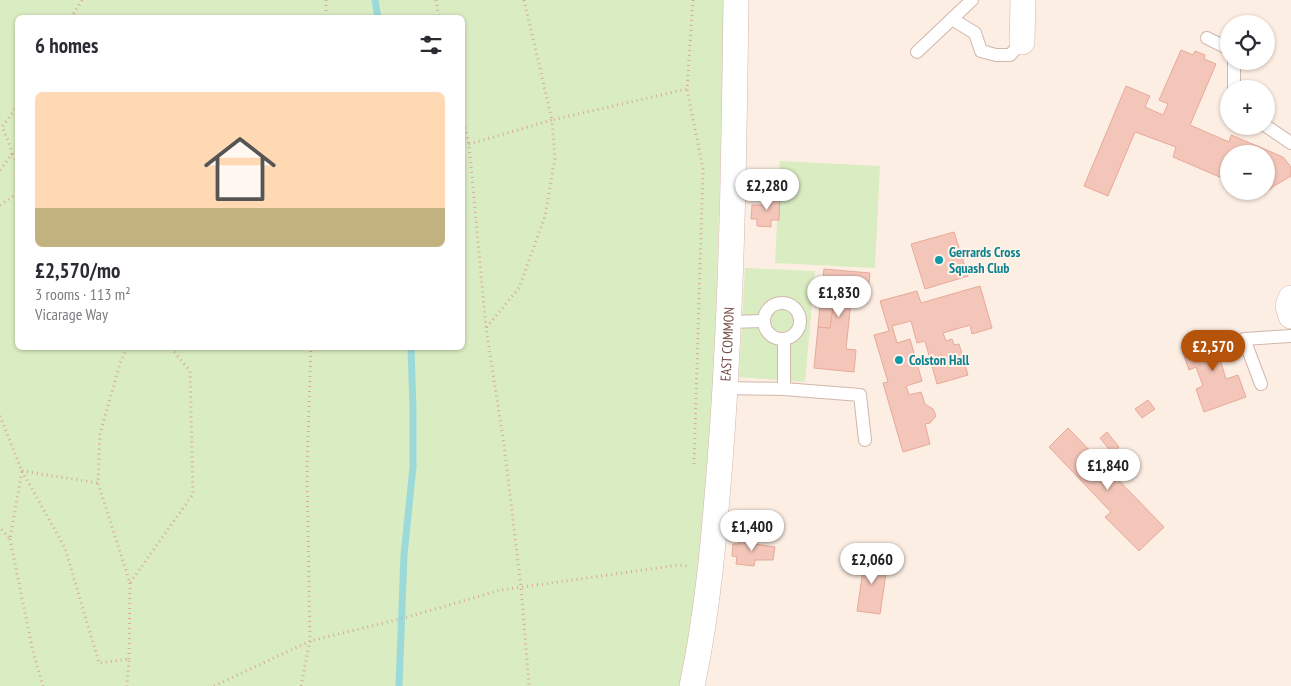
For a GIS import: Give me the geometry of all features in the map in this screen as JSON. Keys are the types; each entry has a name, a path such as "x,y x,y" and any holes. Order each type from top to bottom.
{"street":[{"name":"EAST COMMON","path":"692,686 710,578 726,388 732,250 736,0"},
{"path":"1022,0 1022,42"},
{"path":"1291,298 1288,306 1291,316"}],"lane":[{"path":"917,52 972,0"},
{"path":"952,19 975,32 981,51 996,55 1010,55 1022,42"},
{"path":"1207,38 1220,44"},
{"path":"1275,132 1291,143"},
{"path":"784,303 794,308 800,318 800,324 794,334 784,339 772,336 764,327 763,321 764,315 772,306 784,303"},
{"path":"729,322 763,321"},
{"path":"1261,384 1244,339 1291,336"},
{"path":"784,339 784,389"},
{"path":"726,388 784,389 860,395 865,440"}],"path":[{"path":"73,15 82,0"},
{"path":"326,0 326,15"},
{"path":"436,0 438,15"},
{"path":"486,328 520,288 545,216 555,158 552,120 524,0"},
{"path":"694,0 688,89 703,169 694,466"},
{"path":"469,144 552,120 688,89"},
{"path":"15,109 1,125 15,158"},
{"path":"465,129 469,144 486,328 504,445 521,587 529,686"},
{"path":"0,170 12,154"},
{"path":"0,205 15,195"},
{"path":"126,350 120,363 100,434 98,483 130,583 128,686"},
{"path":"130,583 193,494 190,371 173,350"},
{"path":"301,686 310,641 307,468 311,350"},
{"path":"0,416 22,471 65,548 99,663 129,659"},
{"path":"22,471 98,483"},
{"path":"22,471 10,539 33,652 42,686"},
{"path":"0,528 10,539"},
{"path":"688,575 690,558"},
{"path":"214,686 310,641 400,619 501,590 690,566"}],"green space":[{"path":"0,0 725,0 715,347 708,503 692,628 680,686 0,686"},
{"path":"780,161 880,166 875,268 775,263"},
{"path":"745,268 815,271 805,382 739,377"}],"building":[{"path":"1181,50 1193,55 1195,51 1205,55 1204,59 1216,64 1190,125 1229,142 1231,135 1255,145 1220,145 1220,177 1173,157 1176,147 1135,132 1108,196 1084,186 1126,86 1150,96 1145,107 1163,115 1168,104 1159,100"},
{"path":"1275,154 1283,157 1291,167 1291,176 1275,185"},
{"path":"770,192 780,193 779,220 771,220 771,227 757,226 757,219 751,219 752,205 769,205"},
{"name":"Gerrards Cross Squash Club","path":"954,232 968,276 925,289 911,244"},
{"path":"824,269 870,273 867,303 851,301 846,349 856,350 854,372 814,368 818,327 830,328 833,306 820,305"},
{"name":"Colston Hall","path":"980,286 992,328 972,334 970,325 943,333 946,341 952,339 954,345 959,344 968,375 937,384 925,341 917,343 911,321 892,326 897,343 910,339 922,381 906,386 909,395 921,392 925,404 933,409 936,416 930,423 925,424 930,444 903,452 883,383 888,382 874,335 889,331 880,301 917,291 921,303"},
{"path":"820,305 833,306 830,328 818,327"},
{"path":"1224,332 1232,355 1220,359 1226,379 1238,375 1246,397 1204,412 1196,389 1203,386 1196,367 1189,370 1181,347"},
{"path":"1148,400 1155,409 1142,418 1135,409"},
{"path":"1068,428 1164,527 1139,551 1105,517 1111,512 1049,447"},
{"path":"1107,432 1119,447 1112,453 1100,438"},
{"path":"740,537 756,539 755,544 775,547 773,560 755,560 754,566 736,564 737,557 732,556 733,544 739,544"},
{"path":"865,556 888,560 880,614 857,611"}],"waterway":[{"path":"375,0 378,15"},
{"path":"399,686 404,555 413,467 411,350"}],"place":[{"name":"Gerrards Cross Squash Club","path":"939,260"},
{"name":"Colston Hall","path":"899,360"}]}
